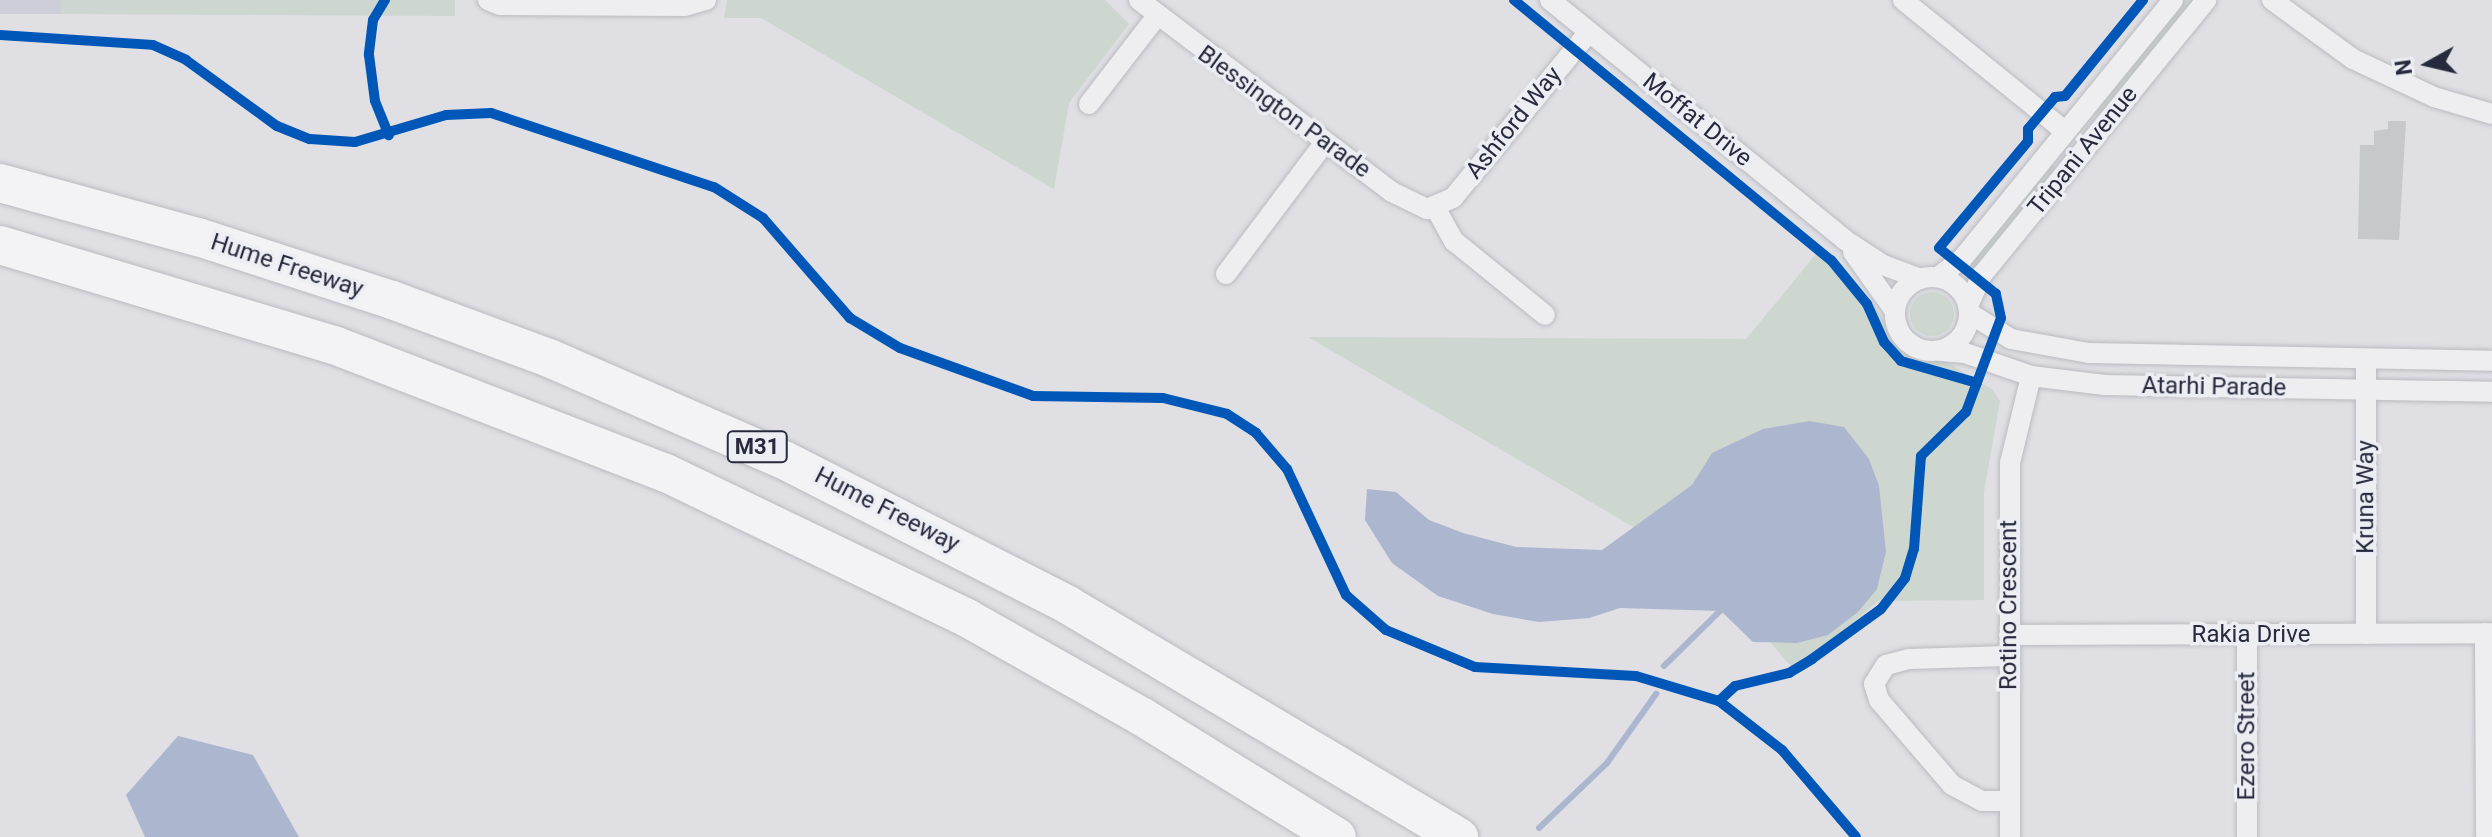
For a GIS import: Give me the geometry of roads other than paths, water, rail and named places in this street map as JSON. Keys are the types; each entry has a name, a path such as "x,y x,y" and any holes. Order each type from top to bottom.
{"highway":[{"name":"Hume Freeway","path":"0,183 198,237 392,300 562,364 756,447 1068,605 1459,837"},
{"name":"M31","path":"0,245 334,345 666,473 967,618 1141,716 1337,837"}],"street":[{"path":"488,0 500,5 685,6 706,0"},
{"name":"Blessington Parade","path":"1139,0 1410,205 1436,209"},
{"name":"Moffat Drive","path":"1550,0 1845,240 1883,265 1929,278"},
{"path":"1903,0 2065,131"},
{"name":"Tripani Avenue","path":"1929,278 1962,259 2173,0"},
{"name":"Tripani Avenue","path":"1969,310 1982,275 2206,0"},
{"path":"2272,0 2353,59 2434,97 2492,114"},
{"path":"1089,104 1157,16"},
{"name":"Ashford Way","path":"1436,209 1453,198 1589,32"},
{"path":"1226,274 1325,142"},
{"path":"1436,209 1454,241 1545,315"},
{"name":"Moffat Drive","path":"1845,240 1895,311"},
{"path":"1929,278 1958,287 1969,310 1962,337 1941,351 1907,343 1895,311 1903,291 1929,278"},
{"name":"Atarhi Parade","path":"1969,310 2011,339 2089,353 2492,361"},
{"name":"Atarhi Parade","path":"1941,351 1965,353 2031,376 2104,385 2492,392"},
{"name":"Kruna Way","path":"2366,359 2366,634"},
{"name":"Rotino Crescent","path":"2010,837 2010,463 2031,376"},
{"path":"2486,837 2489,633"},
{"name":"Rakia Drive","path":"2009,801 1982,801 1952,785 1879,700 1874,684 1886,665 2009,645 2247,635 2489,633"},
{"name":"Ezero Street","path":"2247,635 2247,837"}],"water":[{"path":"1809,421 1844,427 1869,459 1879,486 1886,552 1877,589 1858,612 1828,635 1797,643 1753,642 1721,611 1620,608 1589,618 1539,622 1493,614 1438,596 1392,563 1365,520 1367,489 1396,492 1429,520 1463,533 1516,547 1602,550 1692,485 1712,453 1763,429"},
{"path":"178,736 253,755 299,837 145,837 126,795"}],"waterway":[{"path":"1664,666 1724,607"},
{"path":"1539,828 1607,763 1656,694"}]}
